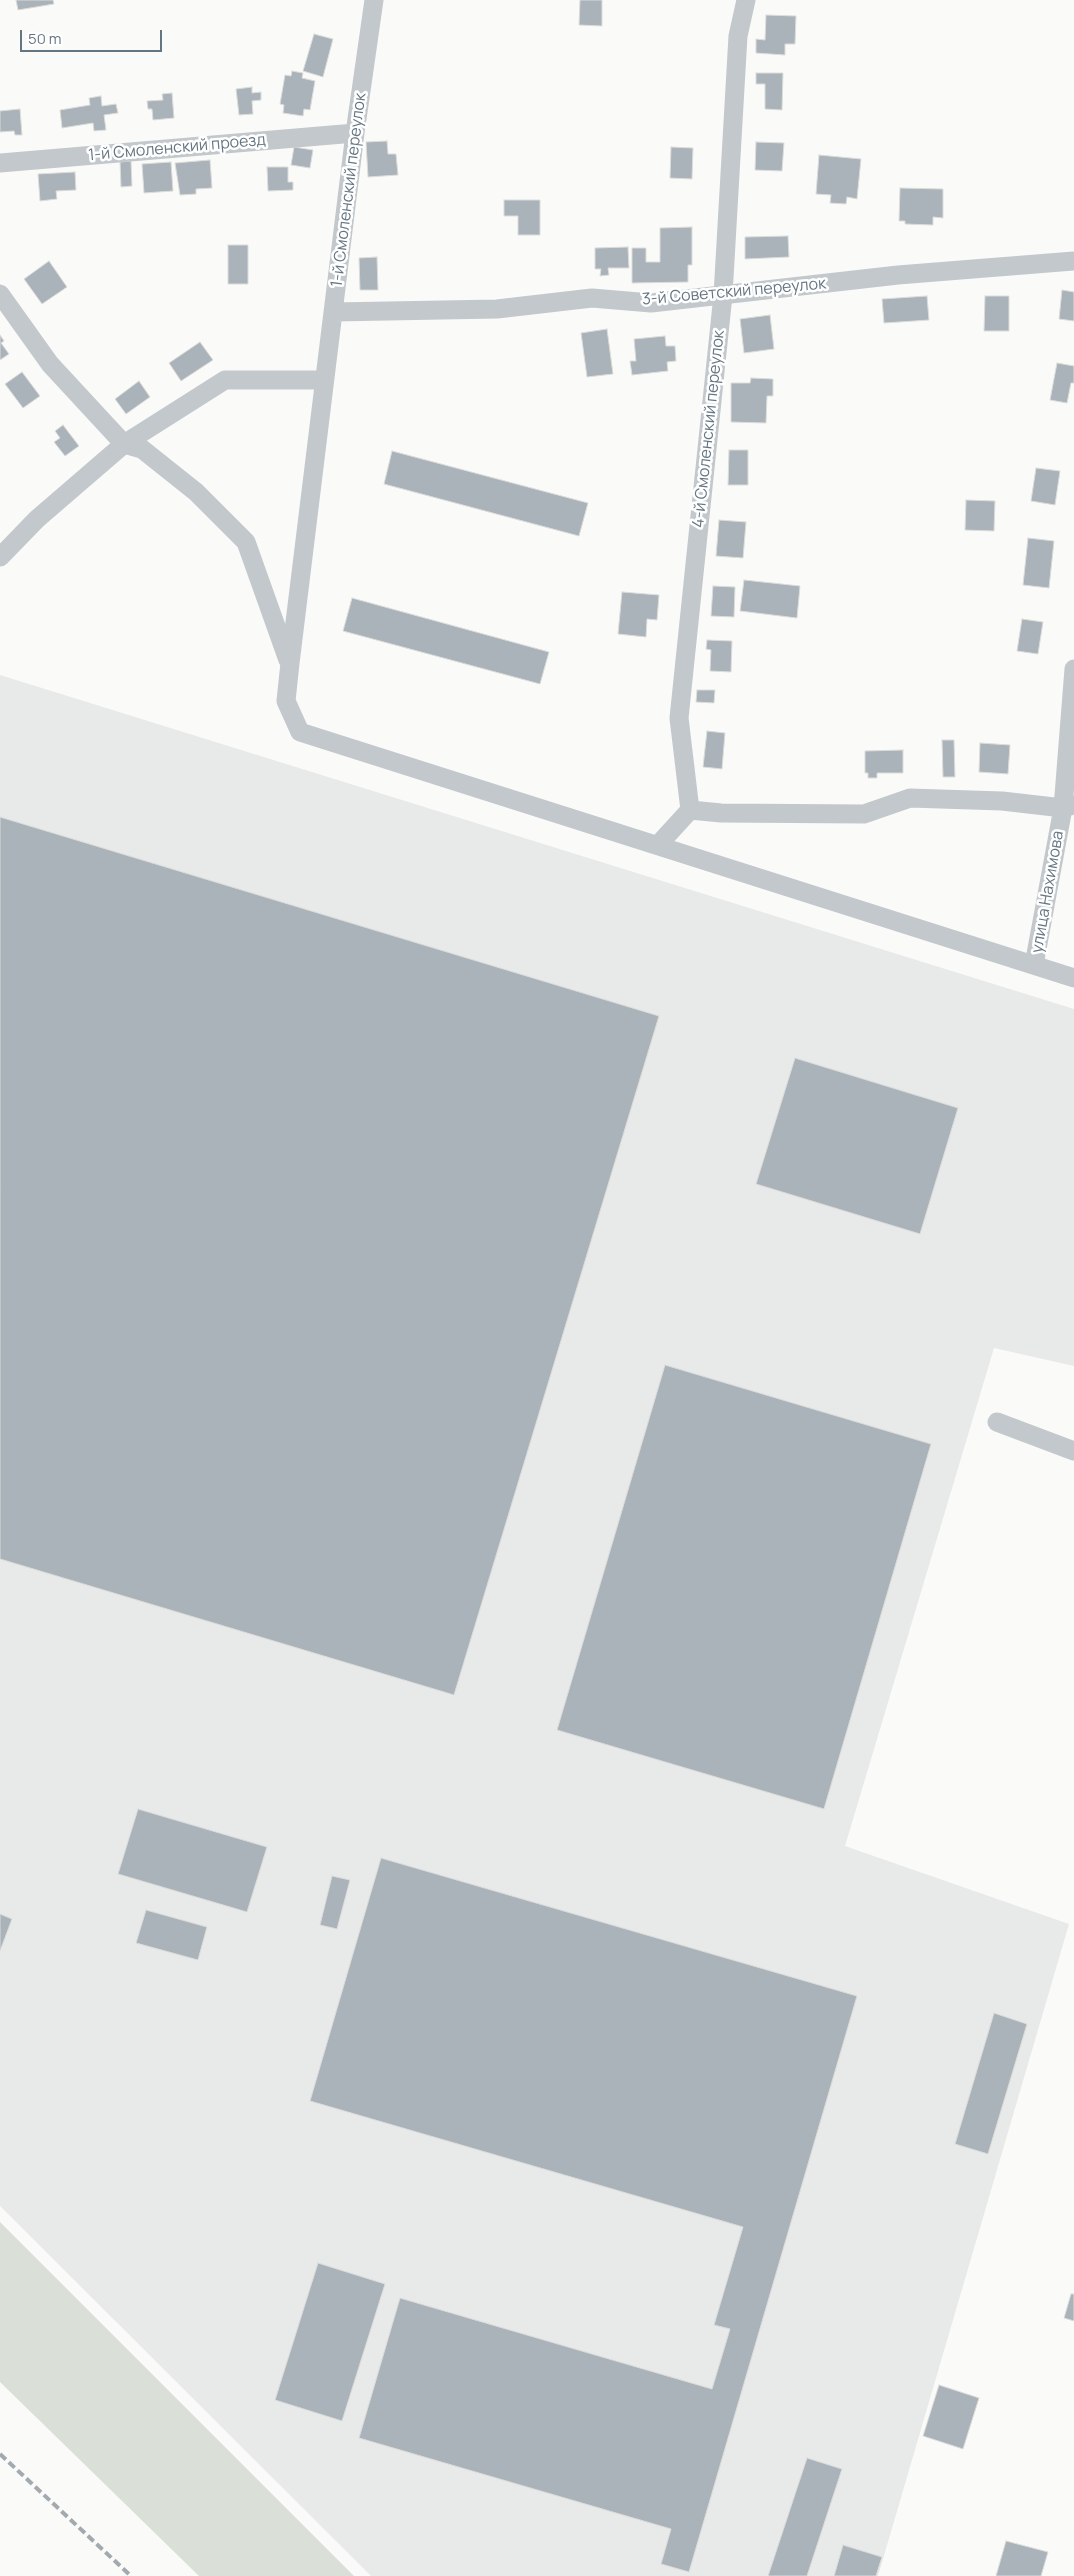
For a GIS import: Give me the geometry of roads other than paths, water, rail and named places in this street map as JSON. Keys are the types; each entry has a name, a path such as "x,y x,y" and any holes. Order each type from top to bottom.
{"street":[{"name":"1-й Смоленский переулок","path":"374,0 355,132 286,701 300,732 658,845"},
{"name":"4-й Смоленский переулок","path":"690,810 679,718 723,295 738,36 746,0"},
{"name":"1-й Смоленский проезд","path":"0,163 355,132"},
{"name":"3-й Советский переулок","path":"334,312 497,309 592,298 651,303 898,275 1074,261"},
{"path":"0,294 50,364 124,444 142,449 196,492 246,542 290,663"},
{"path":"0,557 37,519 124,444 225,380 324,380"},
{"name":"улица Нахимова","path":"1034,965 1068,807 1074,669"},
{"path":"1068,807 1002,801 910,798 864,814 721,813 690,810 658,845 1074,978"},
{"path":"997,1422 1074,1451"}],"railway":[{"path":"0,2454 131,2576"}]}
